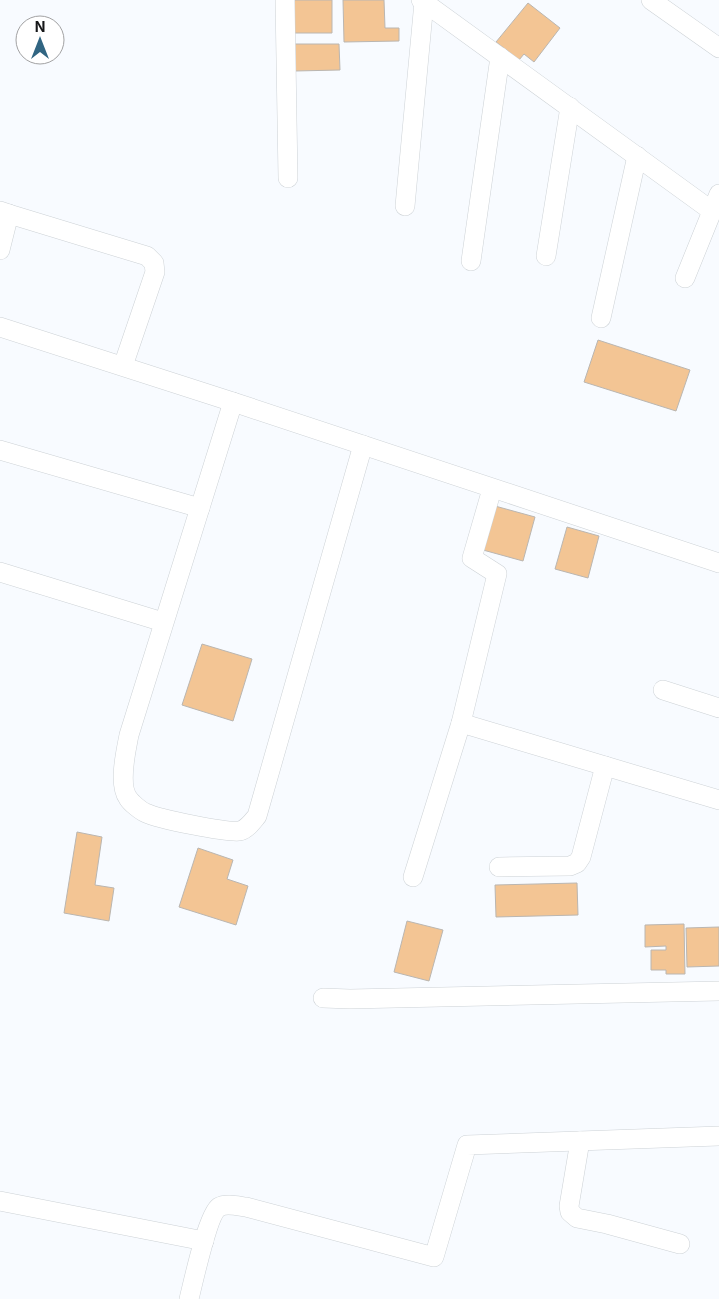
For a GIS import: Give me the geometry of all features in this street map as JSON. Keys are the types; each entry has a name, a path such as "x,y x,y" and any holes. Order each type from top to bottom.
{"street":[{"path":"285,0 288,178"},
{"path":"651,0 719,48"},
{"path":"422,1 637,156 716,202 685,278"},
{"path":"405,206 422,1"},
{"path":"471,261 500,57"},
{"path":"546,256 570,108"},
{"path":"601,318 637,156"},
{"path":"0,250 5,212 147,256 154,263 155,272 123,366"},
{"path":"0,327 719,563"},
{"path":"233,402 129,735 124,760 123,779 128,798 145,813 208,828 239,831 249,826 257,816 363,445"},
{"path":"0,450 200,508"},
{"path":"412,877 461,722 496,574 472,558 492,489"},
{"path":"0,572 163,622"},
{"path":"663,690 719,708"},
{"path":"461,722 719,800"},
{"path":"499,867 570,866 577,864 581,857 605,766"},
{"path":"322,998 719,991"},
{"path":"189,1299 204,1242 216,1208 223,1205 246,1207 434,1257 467,1144 719,1136"},
{"path":"580,1141 569,1206 570,1212 577,1218 607,1224 680,1244"},
{"path":"0,1201 204,1242"}],"building":[{"path":"291,0 332,0 332,33 290,33"},
{"path":"343,0 384,0 385,28 399,28 399,41 344,42"},
{"path":"528,3 560,28 534,62 524,54 519,60 496,42"},
{"path":"294,44 339,44 340,70 295,71"},
{"path":"598,340 690,370 676,411 584,382"},
{"path":"495,506 535,517 523,561 483,550"},
{"path":"567,527 599,536 588,578 555,569"},
{"path":"202,644 252,659 233,721 182,705"},
{"path":"77,832 102,837 95,885 114,888 109,921 64,913"},
{"path":"198,848 233,860 227,879 248,886 236,925 179,907"},
{"path":"577,883 578,915 496,917 495,885"},
{"path":"407,921 443,930 429,981 394,972"},
{"path":"684,924 685,974 666,974 666,970 651,970 651,950 666,950 666,946 645,947 645,925"},
{"path":"719,927 719,966 687,967 686,928"}]}
